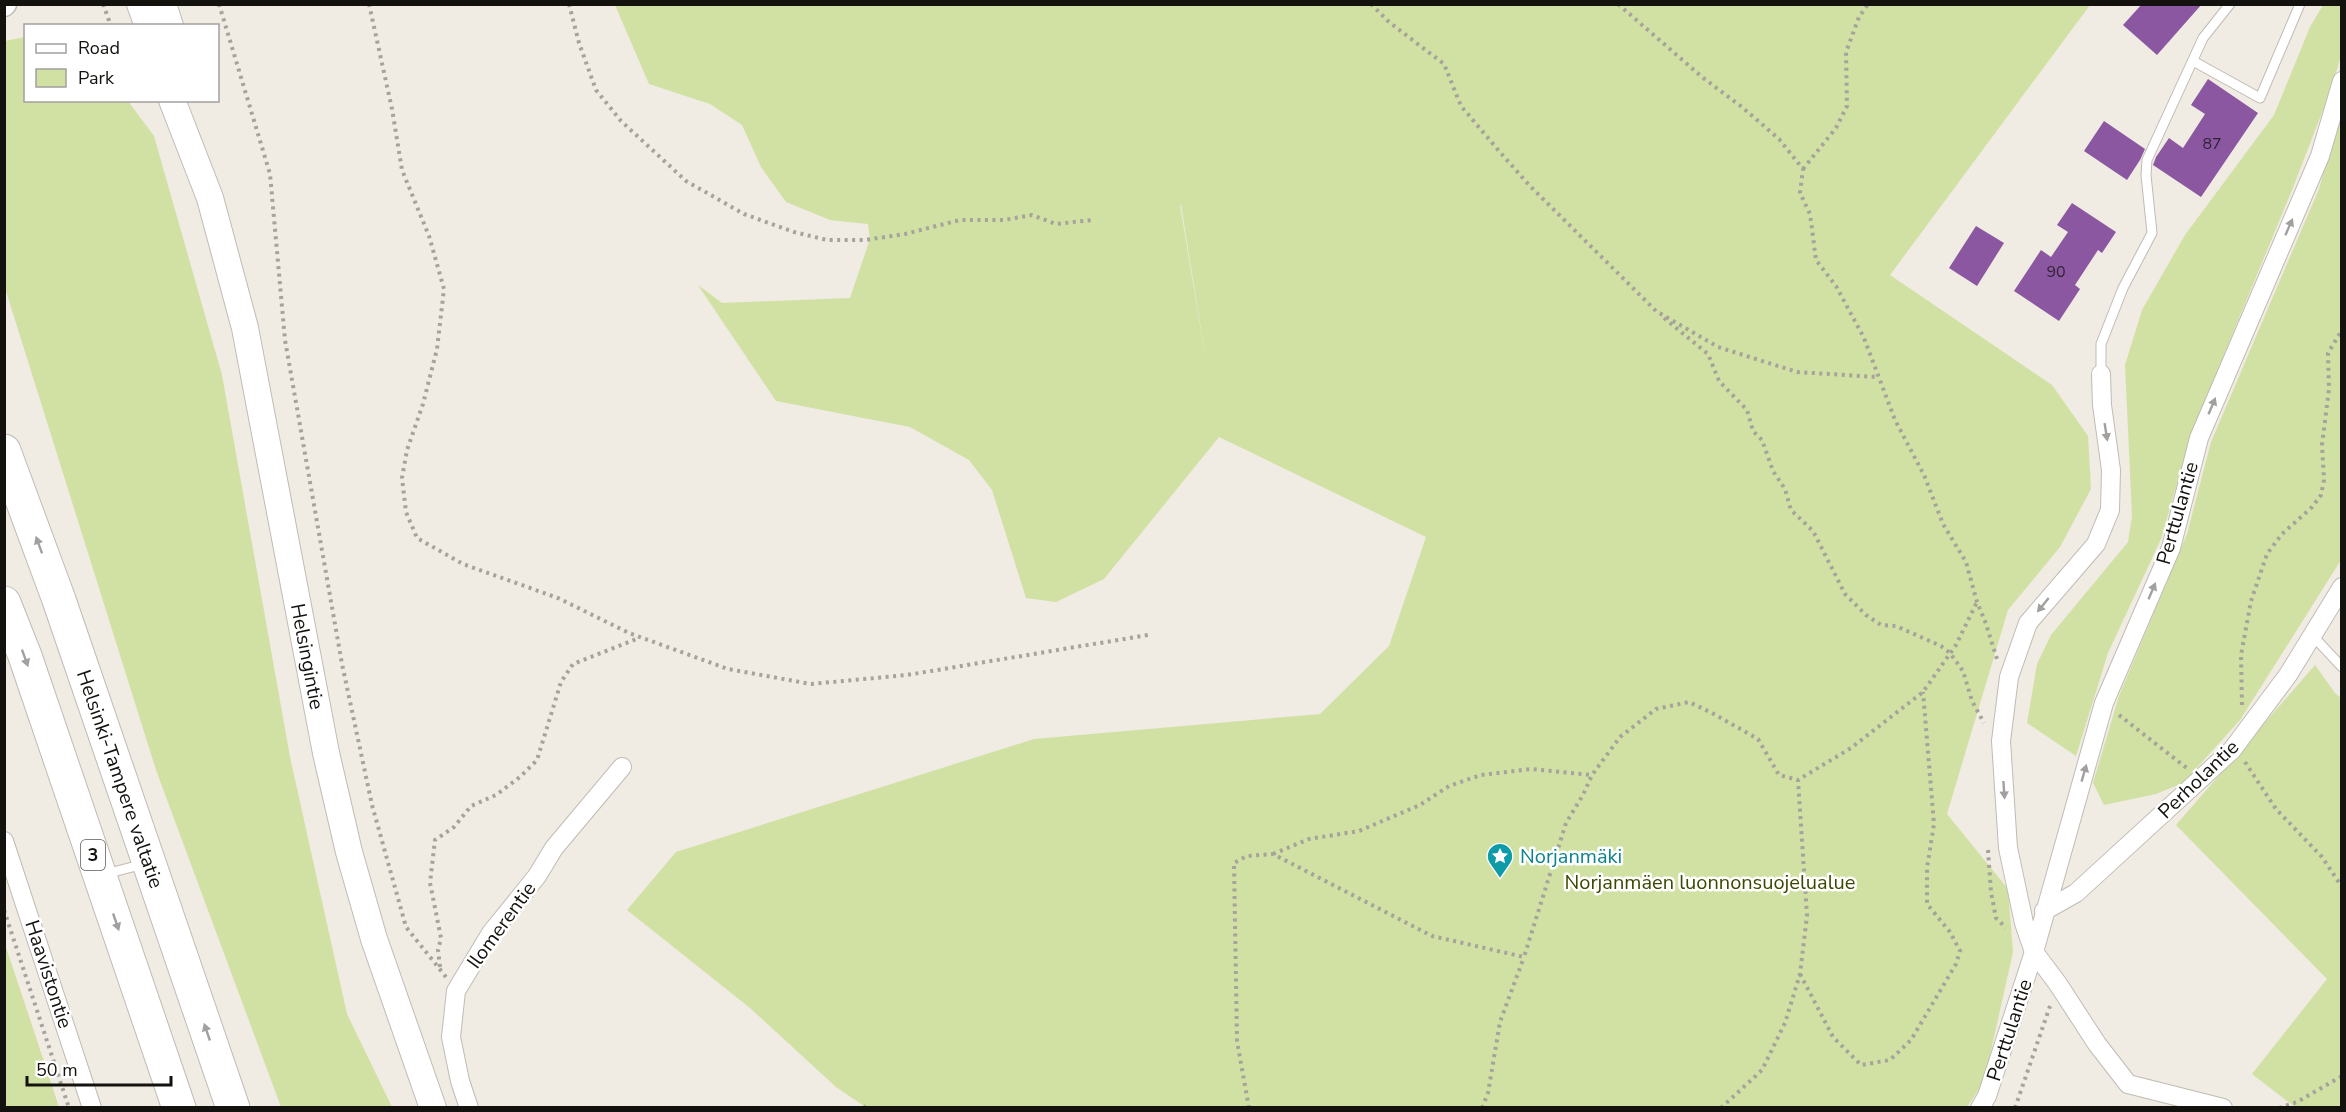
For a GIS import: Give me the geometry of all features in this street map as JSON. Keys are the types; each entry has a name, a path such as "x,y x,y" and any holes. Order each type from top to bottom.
{"highway":[{"name":"Helsinki-Tampere valtatie","path":"4,452 59,600 233,1107"},
{"name":"3","path":"4,603 25,656 179,1107"}],"main road":[{"path":"140,4 147,24"},
{"path":"163,4 169,24"},
{"name":"Helsingintie","path":"173,102 210,198 245,328 321,729 350,852 374,939 433,1107"},
{"name":"Helsingintie","path":"191,102 204,151 210,198"}],"street":[{"name":"Perttulantie","path":"1980,1107 1987,1096 2034,952 2104,704 2171,548 2199,438 2320,156 2342,81"},
{"path":"2101,374 2102,405 2111,470 2110,510 2096,544 2028,623 2009,677 2001,741 2008,848 2014,883 2034,952 2097,1044 2128,1083 2223,1107"},
{"name":"Perholantie","path":"2044,911 2076,893 2201,779 2239,741 2288,675 2342,587"},
{"name":"Ilomerentie","path":"469,1107 460,1081 451,1037 456,991 491,933 537,876 554,848 622,767"},
{"name":"Haavistontie","path":"4,841 92,1107"}],"lane":[{"path":"2101,374 2100,344 2123,288 2152,233 2146,175 2147,160 2203,38 2230,4"},
{"path":"2193,61 2260,98 2300,4"},
{"path":"2312,635 2342,667"},
{"path":"100,876 149,863"}],"path":[{"path":"102,4 110,24"},
{"path":"219,4 270,174 285,340 342,664 372,805 406,927 456,991"},
{"path":"369,4 392,109 402,170 429,236 444,289 434,360 423,404 407,450 402,478 406,512 417,538 463,564 558,598 640,637 728,669 811,684 907,675 1148,635"},
{"path":"569,4 579,43 596,90 621,121 687,181 744,214 794,232 827,240 865,240 905,234 960,220 1004,220 1032,215 1056,224 1092,220"},
{"path":"1371,4 1389,22 1444,64 1461,106 1529,184 1656,311 1708,354 1719,381 1747,410 1753,430 1762,440 1773,471 1785,489 1791,510 1813,531 1845,594 1866,615 1881,625 1896,626 1941,646 1950,653 1963,671 1972,701 1988,729"},
{"path":"1618,4 1702,77 1779,139 1803,170"},
{"path":"1868,4 1859,17 1846,52 1847,106 1836,128 1803,170 1800,193 1810,214 1816,260 1836,286 1864,338 1895,420 1924,475 1943,524 1966,562 1977,602 1999,664 2013,668"},
{"path":"1656,311 1718,347 1797,372 1878,377"},
{"path":"2342,330 2328,353 2329,389 2322,445 2324,480 2321,495 2312,507 2282,534 2266,554 2251,601 2241,655 2239,741 2276,809 2322,856 2342,887"},
{"path":"1482,1107 1488,1094 1500,1022 1524,957 1566,823 1584,795 1592,774 1620,737 1656,709 1689,702 1758,740 1779,774 1798,780 1851,747 1923,692 1950,653 1977,602"},
{"path":"440,968 438,950 441,938 430,883 435,840 454,827 462,814 471,806 496,795 520,777 537,760 561,682 573,664 640,637"},
{"path":"1800,974 1833,1037 1861,1065 1890,1060 1911,1040 1956,964 1960,951 1950,932 1928,904 1928,868 1934,824 1923,692"},
{"path":"2104,704 2201,779"},
{"path":"1249,1107 1237,1041 1234,863 1247,856 1273,854 1309,839 1359,831 1420,805 1449,786 1481,776 1531,769 1592,774"},
{"path":"1721,1107 1761,1070 1785,1023 1800,974 1806,916 1798,780"},
{"path":"1273,854 1432,936 1524,957"},
{"path":"4,910 69,1107"},
{"path":"2015,1107 2058,984"},
{"path":"2279,1107 2297,1101 2342,1076"}],"green space":[{"name":"Norjanmäen luonnonsuojelualue","path":"615,5 2090,5 1890,275 2052,385 2088,436 2091,489 2060,547 2008,610 1947,814 2008,889 2013,952 1984,1082 1967,1107 867,1108 836,1087 750,1008 627,910 676,852 1034,739 1320,714 1389,646 1426,537 1219,437 1104,579 1056,602 1026,598 992,490 969,460 910,427 776,401 698,285 722,303 850,298 870,239 868,224 830,220 786,202 761,167 742,125 710,104 649,84","holes":["1180,205 1181,205 1209,379"]},
{"path":"2323,5 2341,5 2341,56 2330,92 2192,432 2161,539 2108,653 2076,756 2027,723 2037,664 2051,635 2128,542 2132,516 2125,365 2142,310 2185,235 2274,115 2310,27"},
{"path":"24,37 24,102 129,102 154,136 222,375 290,757 347,1014 392,1107 281,1107 156,770 5,288 5,41"},
{"path":"2341,108 2341,560 2240,720 2183,783 2156,794 2104,805 2093,783 2119,696 2187,534 2211,442 2319,189"},
{"path":"2315,665 2341,698 2341,1107 2295,1107 2252,1074 2327,979 2176,825"},
{"path":"5,944 59,1107 5,1107"}],"building":[{"path":"2142,4 2202,4 2157,55 2123,25"},
{"path":"2208,79 2258,113 2201,197 2153,165 2169,138 2183,148 2205,114 2191,105"},
{"path":"2104,121 2145,149 2127,180 2084,151"},
{"path":"2072,203 2116,232 2102,253 2098,250 2075,285 2080,289 2059,321 2014,291 2041,250 2051,257 2068,232 2057,225"},
{"path":"1976,226 2004,243 1977,286 1949,268"}],"place":[{"name":"Norjanmäki","path":"1500,879"}]}
